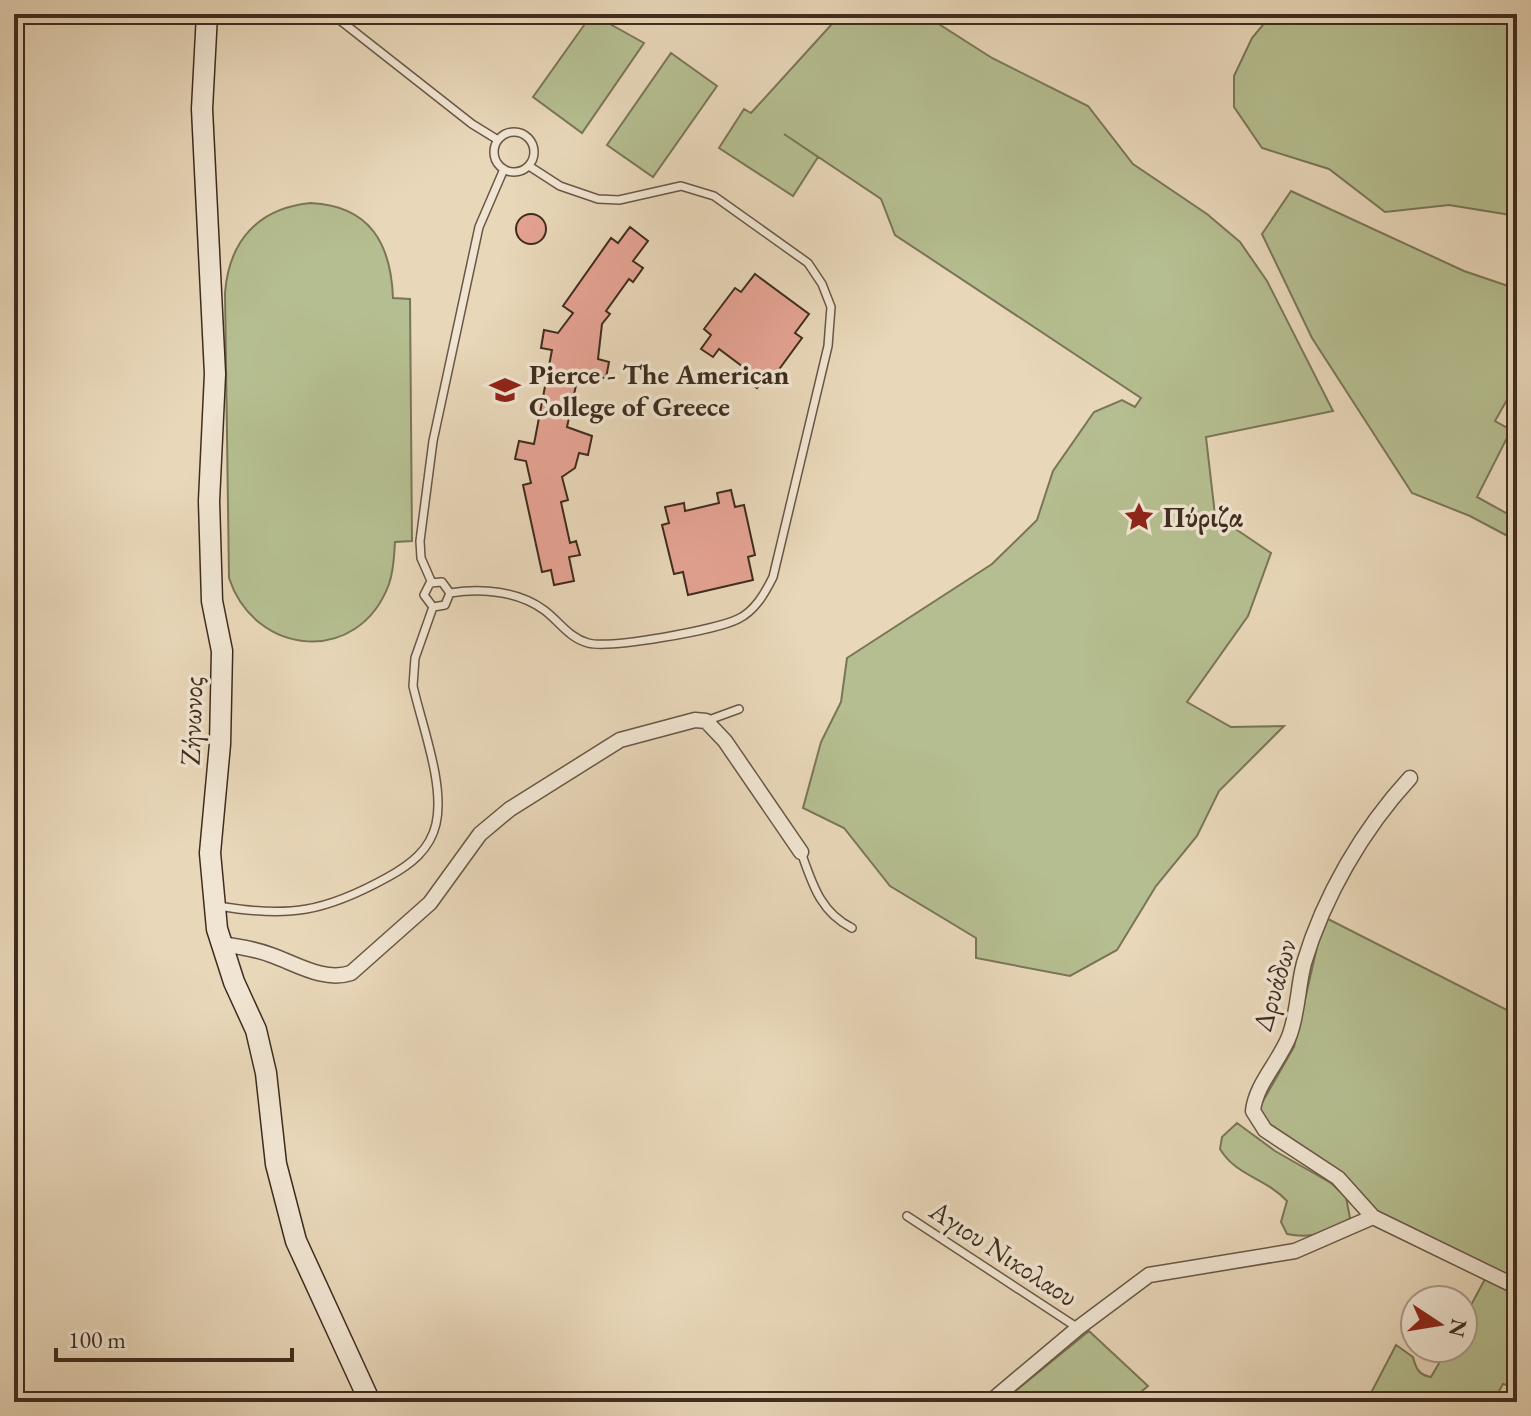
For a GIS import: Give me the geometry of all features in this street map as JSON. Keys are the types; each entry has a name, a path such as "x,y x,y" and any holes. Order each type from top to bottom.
{"street":[{"name":"Ζήνωνος","path":"207,14 202,109 215,374 209,501 212,601 222,651 220,744 210,853 215,906 220,944 256,1030 266,1073 276,1164 296,1241 370,1402"},
{"path":"220,944 269,954 338,977 351,973 430,903 480,834 510,809 620,740 695,720 706,721 725,741 801,852"},
{"name":"Δρυάδων","path":"1373,1217 1338,1178 1265,1130 1253,1111 1263,1084 1289,1037 1305,959 1324,912 1370,828 1410,778"},
{"path":"990,1402 1078,1328 1149,1275 1295,1251 1373,1217 1517,1287"}],"lane":[{"path":"332,14 472,124 498,140"},
{"path":"515,131 527,136 535,154 529,166 517,172 504,169 495,159 498,140 515,131"},
{"path":"450,593 470,590 523,598 545,610 573,636 598,645 636,641 739,619 762,596 773,577 828,346 831,307 822,284 808,263 714,196 681,186 619,200 598,199 560,186 529,166"},
{"path":"432,583 421,558 420,541 433,441 479,227 504,169"},
{"path":"432,583 442,582 450,593"},
{"path":"432,583 424,595 433,607"},
{"path":"433,607 445,605 450,593"},
{"path":"215,906 249,911 289,911 335,905 406,867 429,843 436,824 438,796 413,686 412,669 433,607"},
{"path":"706,721 739,709"},
{"path":"801,852 817,896 828,911 852,928"},
{"name":"Αγιου Νικολαου","path":"907,1216 1078,1328"}],"green space":[{"path":"592,14 644,43 582,133 533,97"},
{"path":"841,14 923,14 992,58 1088,106 1133,164 1207,214 1240,242 1267,281 1333,411 1206,437 1215,515 1271,553 1248,616 1187,702 1231,727 1284,726 1219,791 1197,836 1156,886 1117,950 1070,976 976,958 976,938 890,886 844,828 803,808 821,742 841,702 847,658 992,564 1037,520 1053,471 1094,412 1122,400 1135,407 1141,398 895,235 881,199 784,134 818,157 793,196 719,148 744,109 751,113"},
{"path":"1272,14 1517,14 1517,216 1449,205 1385,212 1329,169 1262,148 1234,107 1234,76 1252,38"},
{"path":"671,53 717,86 653,177 607,145"},
{"path":"1291,191 1464,271 1517,289 1517,382 1495,421 1511,430 1477,497 1517,519 1517,541 1470,516 1412,493 1312,338 1262,234"},
{"path":"311,203 332,206 363,220 382,245 388,261 393,298 410,299 412,541 395,542 391,579 375,611 355,629 332,639 308,641 283,636 261,624 242,604 229,578 225,293 233,258 250,230 276,212"},
{"path":"1328,919 1517,1015 1517,1280 1377,1212 1270,1128 1259,1108 1294,1047 1318,943"},
{"path":"1237,1123 1275,1151 1331,1183 1346,1197 1350,1218 1320,1234 1287,1234 1281,1222 1287,1201 1234,1165 1220,1149 1222,1137"},
{"path":"1485,1279 1517,1294 1517,1388 1503,1384 1493,1402 1391,1402 1372,1391 1396,1345 1399,1347 1399,1364 1416,1364 1421,1373 1431,1377 1439,1364 1479,1364 1479,1290"},
{"path":"1089,1331 1148,1386 1129,1402 1002,1402"}],"building":[{"path":"531,214 542,218 546,229 542,240 531,244 520,240 516,229 520,218"},
{"path":"630,227 648,241 633,261 643,268 633,282 629,279 606,311 610,314 602,324 598,359 609,362 606,378 578,376 567,427 592,436 588,455 579,453 575,468 562,477 568,500 561,502 570,543 576,541 580,555 569,557 574,581 554,585 551,570 542,572 523,485 531,483 526,461 515,459 519,441 534,444 552,350 541,348 544,330 558,333 573,313 563,306 611,238 618,243"},
{"path":"755,274 809,314 795,333 802,338 772,379 767,374 757,388 742,377 747,370 719,349 713,357 701,349 711,335 704,329 735,288 741,292"},
{"path":"731,490 735,507 744,505 755,555 748,557 753,580 688,595 683,572 674,574 662,525 669,523 665,507 684,503 685,511 719,503 717,493"}],"place":[{"name":"Pierce - The American College of Greece","path":"505,390"},
{"name":"Πύριζα","path":"1139,517"}]}
